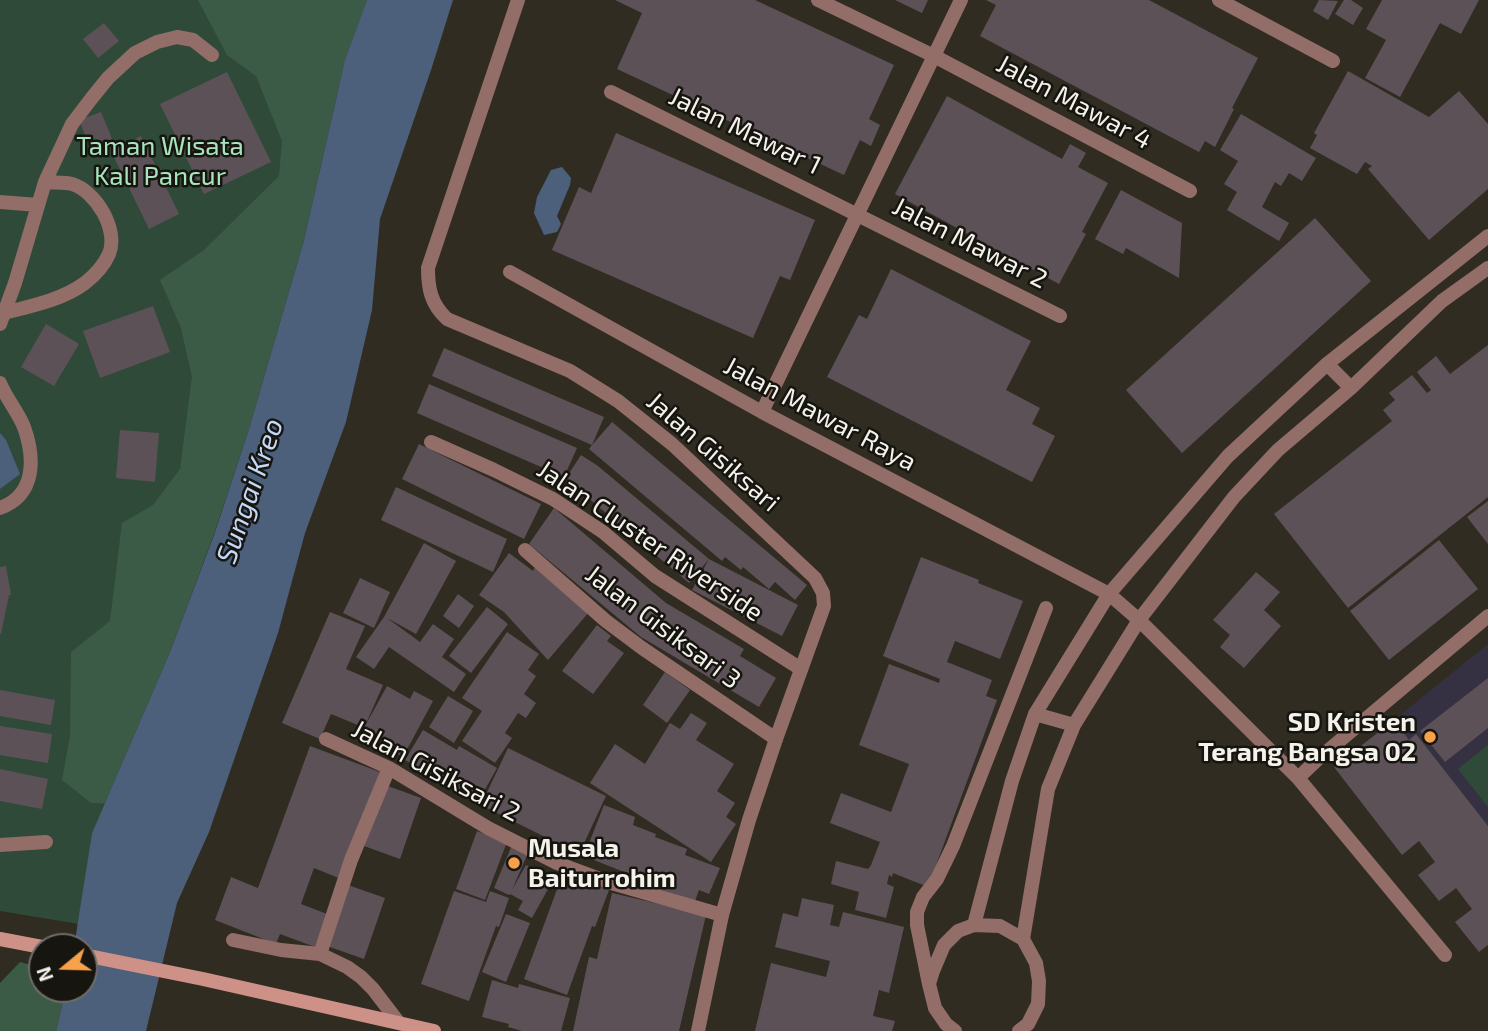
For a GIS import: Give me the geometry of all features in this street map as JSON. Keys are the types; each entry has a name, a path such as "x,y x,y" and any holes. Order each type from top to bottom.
{"main road":[{"path":"0,939 28,944"},
{"path":"98,959 203,979 434,1031"}],"street":[{"name":"Jalan Gisiksari","path":"518,0 428,268 428,287 439,312 447,319 570,371 618,401 672,444 755,520 815,578 823,593 824,606 749,820 722,915 698,1031"},
{"name":"Jalan Mawar 4","path":"818,0 934,56 1190,191"},
{"path":"762,412 961,0"},
{"path":"1219,0 1333,61"},
{"path":"2,318 45,182 72,124 108,78 135,52 158,41 177,37 193,40 212,55"},
{"name":"Jalan Mawar 1","path":"611,92 857,214"},
{"path":"2,318 63,296 85,283 97,272 110,252 110,229 101,208 92,197 73,184 45,182"},
{"path":"0,202 38,205"},
{"name":"Jalan Mawar 2","path":"857,214 1060,316"},
{"path":"974,925 1012,781 1035,714 1109,594 1228,456 1327,364 1488,236"},
{"path":"1023,939 1048,789 1074,725 1139,620 1234,497 1278,450 1351,388 1442,301 1488,268"},
{"name":"Jalan Mawar Raya","path":"510,272 762,412 1109,594 1139,620 1298,778 1445,955"},
{"path":"1327,364 1351,388"},
{"path":"0,383 23,426 30,455 26,489 17,499 0,508"},
{"name":"Jalan Cluster Riverside","path":"431,442 552,499 603,532 655,576 801,669"},
{"name":"Jalan Gisiksari 3","path":"525,550 606,621 776,739"},
{"path":"948,1029 935,1008 917,925 917,912 953,846 1046,608"},
{"path":"1298,778 1488,616"},
{"path":"1035,714 1074,725"},
{"name":"Jalan Gisiksari 2","path":"326,739 389,768 488,828 556,863 608,882 722,915"},
{"path":"320,954 351,860 389,768"},
{"path":"0,845 46,842"},
{"path":"929,984 944,945 958,931 974,925 1000,926 1023,939 1037,963 1038,1004 1028,1024 1019,1031"},
{"path":"233,940 281,950 320,954 348,967 373,989 398,1023"}],"shaded area":[{"name":"SD Kristen Terang Bangsa 02","path":"1488,644 1488,826 1334,767 1394,720"}],"green space":[{"name":"Taman Wisata Kali Pancur","path":"0,0 367,0 135,732 92,833 79,924 0,911"},
{"path":"198,0 367,0 345,60 304,240 249,429 214,534 170,652 105,803 91,803 62,780 70,736 71,652 110,621 122,523 153,505 180,469 192,377 181,328 160,280 204,250 279,176 282,141 256,76 227,55"},
{"path":"1488,745 1488,807 1458,769"},
{"path":"20,962 28,964 28,1003 63,1003 56,1031 0,1031 0,983"}],"water":[{"name":"Sungai Kreo","path":"367,0 453,0 380,219 372,310 346,422 305,533 278,633 209,832 177,903 146,1031 56,1031 63,1003 98,1003 98,933 76,933 92,833 170,652 214,535 249,429 304,240 345,60"},
{"path":"562,167 571,178 557,216 561,224 557,232 544,235 534,213 537,197 551,170"},
{"path":"0,433 6,440 20,474 0,489"}],"building":[{"path":"615,0 755,0 894,65 869,119 880,125 871,146 860,140 844,175 617,69 642,13"},
{"path":"895,0 928,0 922,13"},
{"path":"986,0 1149,0 1258,58 1215,147 1205,141 1199,152 980,36 996,5"},
{"path":"1319,0 1338,1 1328,20 1313,11"},
{"path":"1344,0 1351,0 1363,8 1353,25 1335,14"},
{"path":"1382,0 1479,0 1461,34 1440,23 1400,97 1365,78 1386,40 1366,29"},
{"path":"104,23 119,41 98,58 83,39"},
{"path":"1348,71 1429,117 1459,91 1488,124 1488,189 1429,240 1368,169 1372,166 1365,162 1357,174 1310,148 1317,135 1314,133"},
{"path":"227,72 271,162 204,194 160,104"},
{"path":"947,96 1062,159 1070,144 1086,153 1078,167 1108,183 1082,232 1086,234 1059,284 895,194"},
{"path":"101,112 113,141 91,150 79,120"},
{"path":"1241,114 1316,158 1302,181 1289,173 1281,186 1275,182 1262,207 1289,223 1279,241 1227,210 1237,192 1224,184 1238,161 1220,150"},
{"path":"616,133 815,220 790,280 780,276 753,338 552,250 579,187 591,193"},
{"path":"141,136 179,214 149,229 111,151"},
{"path":"1121,190 1182,223 1179,278 1126,248 1123,254 1095,239"},
{"path":"1315,218 1371,281 1182,453 1126,390"},
{"path":"891,269 1031,341 1006,390 1040,408 1032,424 1055,436 1032,482 827,377 859,315 867,319"},
{"path":"153,306 170,352 100,378 83,331"},
{"path":"46,324 79,344 54,386 21,367"},
{"path":"1488,345 1488,497 1348,608 1274,514 1392,421 1383,410 1395,400 1389,393 1412,375 1427,393 1431,390 1417,372 1436,356 1450,374"},
{"path":"444,348 604,417 592,445 432,376"},
{"path":"429,384 577,448 564,477 417,413"},
{"path":"612,422 807,585 795,600 775,582 769,589 743,567 741,570 725,557 722,561 589,449"},
{"path":"120,430 159,433 155,482 116,478"},
{"path":"419,444 541,504 524,539 402,479"},
{"path":"581,455 598,466 709,559 689,583 581,492 564,481"},
{"path":"396,487 507,539 493,572 381,520"},
{"path":"1488,501 1488,544 1467,517"},
{"path":"554,508 666,603 744,649 740,656 776,678 759,707 641,637 529,544"},
{"path":"1439,540 1478,589 1389,660 1350,611"},
{"path":"424,543 456,561 416,634 387,618 420,642 433,624 454,639 442,657 466,674 454,692 389,647 374,669 356,657 384,617"},
{"path":"509,553 533,571 535,567 589,612 548,660 504,612 479,595"},
{"path":"921,557 1023,601 1000,659 955,641 947,662 992,680 986,696 997,700 928,887 893,873 892,877 889,875 887,884 894,887 886,918 855,910 859,892 831,884 836,861 868,869 880,842 830,823 841,793 891,812 909,764 859,745 889,664 939,683 940,679 883,656"},
{"path":"709,559 798,605 782,636 692,590"},
{"path":"6,566 11,595 0,634 0,567"},
{"path":"1256,572 1280,592 1264,610 1281,626 1244,668 1220,647 1230,635 1213,620"},
{"path":"360,578 390,592 374,628 343,613"},
{"path":"458,594 474,606 459,628 443,616"},
{"path":"487,607 508,624 471,673 449,656"},
{"path":"330,612 365,626 346,669 383,685 365,726 387,686 410,699 414,691 433,701 403,757 384,747 387,741 365,728 331,714 320,739 282,723"},
{"path":"597,625 611,636 607,641 624,653 593,694 562,671"},
{"path":"507,632 539,654 528,670 536,676 524,694 536,703 526,718 518,713 505,733 512,738 495,763 462,741 482,711 462,698"},
{"path":"665,672 690,690 667,723 643,705"},
{"path":"1488,678 1488,728 1445,762 1420,731"},
{"path":"0,690 55,700 51,725 0,716"},
{"path":"448,696 473,711 454,743 429,727"},
{"path":"691,713 707,723 696,740 734,764 717,791 735,803 726,817 736,824 711,862 590,783 615,744 645,764 670,723 680,729"},
{"path":"1394,720 1409,740 1416,734 1488,826 1488,945 1479,952 1455,922 1472,909 1456,888 1439,901 1418,875 1435,862 1419,841 1402,855 1334,767"},
{"path":"0,726 52,734 48,763 0,755"},
{"path":"423,730 457,750 459,746 497,768 478,802 405,760"},
{"path":"310,746 380,772 341,879 314,868 301,904 327,914 315,947 280,934 276,944 215,920 231,877 258,888"},
{"path":"508,748 606,796 579,854 481,805"},
{"path":"0,769 48,779 42,809 0,801"},
{"path":"385,785 421,798 400,859 364,846"},
{"path":"604,805 635,817 633,825 656,834 655,837 687,849 685,855 720,868 709,894 699,890 694,904 637,882 639,878 584,856"},
{"path":"477,831 507,842 485,900 456,889"},
{"path":"512,845 528,853 512,890 526,865 553,880 532,918 518,910 523,901 494,888"},
{"path":"563,873 609,890 595,927 592,926 567,995 524,979"},
{"path":"348,885 385,898 364,959 327,946"},
{"path":"454,891 486,902 490,891 509,898 469,1001 421,984"},
{"path":"612,893 706,915 679,1031 573,1031 589,957 597,959"},
{"path":"802,898 834,905 830,925 839,927 843,912 904,927 889,993 879,990 873,1016 895,1021 892,1031 755,1031 771,963 826,977 830,961 775,947 783,913 798,917"},
{"path":"506,914 530,923 506,982 482,972"},
{"path":"492,980 518,988 519,984 570,998 561,1031 522,1031 508,1027 509,1024 482,1017"}],"place":[{"name":"SD Kristen Terang Bangsa 02","path":"1430,737"},
{"name":"Musala Baiturrohim","path":"514,863"}]}
